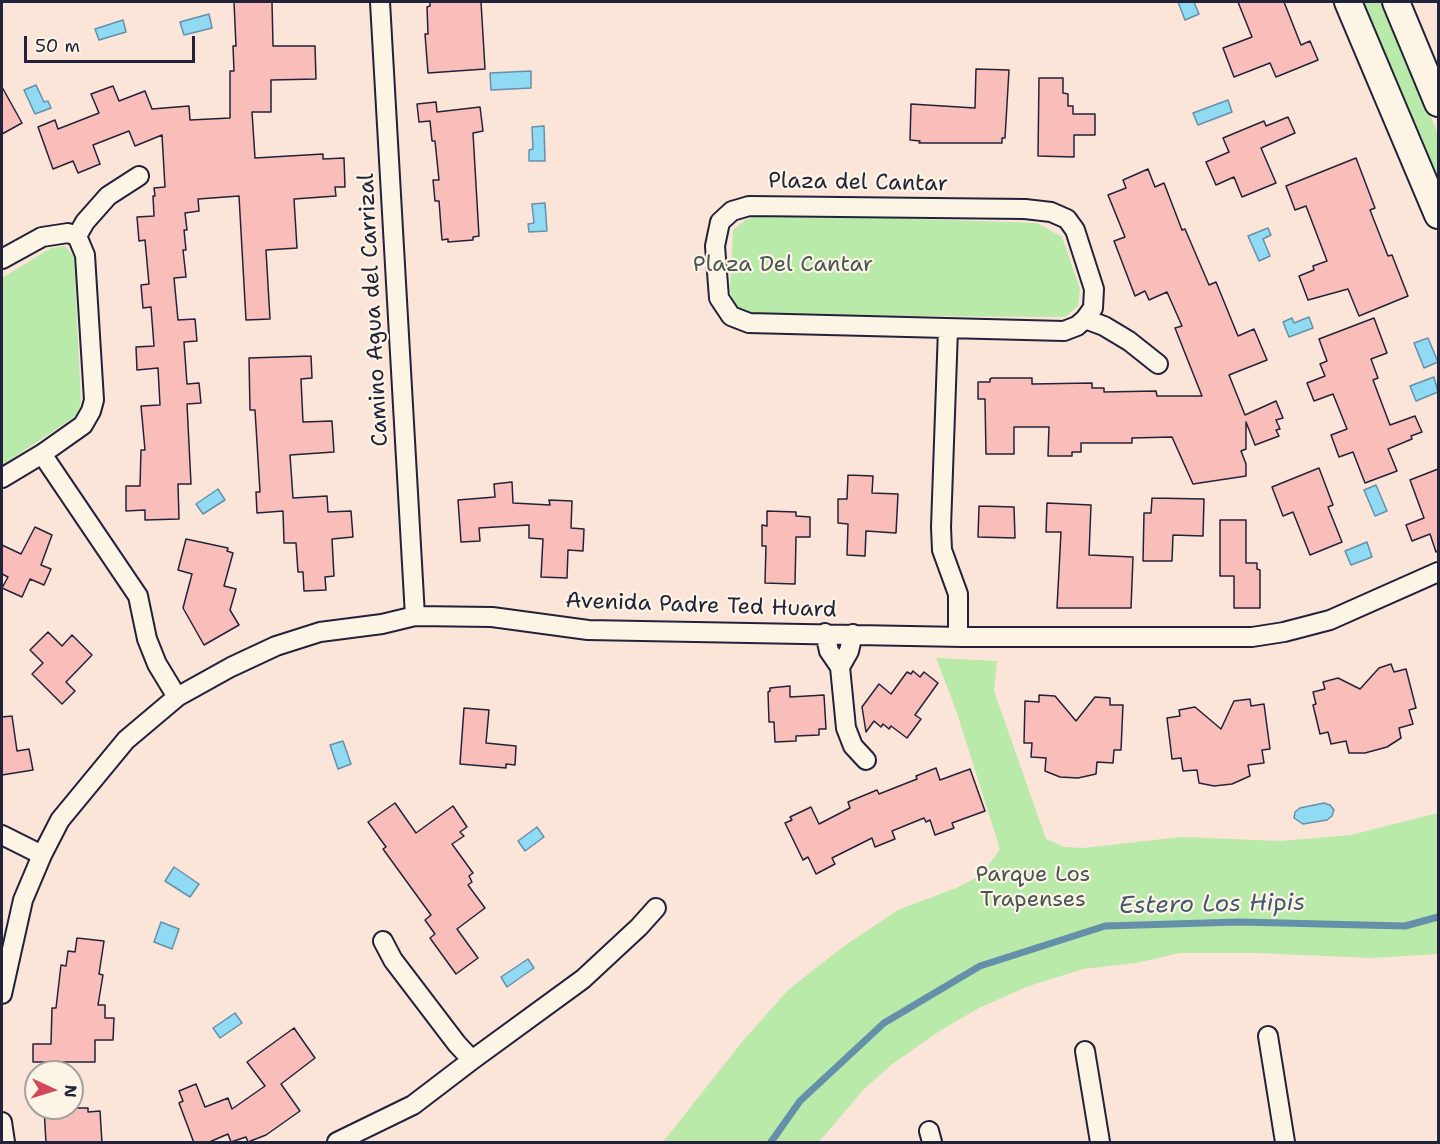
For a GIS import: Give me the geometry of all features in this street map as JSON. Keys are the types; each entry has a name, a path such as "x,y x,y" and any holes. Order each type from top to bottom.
{"street":[{"name":"Camino Agua del Carrizal","path":"380,2 415,616"},
{"path":"1348,2 1438,215"},
{"path":"1396,2 1438,103"},
{"path":"77,237 85,222 108,196 139,176"},
{"name":"Plaza del Cantar","path":"749,206 1025,209 1050,212 1067,219 1075,230 1094,289 1093,309 1085,319 1077,326 1064,331 749,323 731,316 719,298 715,246 720,222 732,211 749,206"},
{"path":"2,259 42,237 68,233 77,237 85,255 94,400 92,411 83,425 42,454 2,477"},
{"path":"1085,319 1104,326 1129,340 1158,364"},
{"path":"948,329 941,527 942,550 958,594 958,637"},
{"path":"42,454 138,596 147,639 157,664 177,697"},
{"name":"Avenida Padre Ted Huard","path":"2,994 23,900 42,855 60,820 126,740 177,697 231,667 287,642 320,632 382,624 415,616 492,617 588,630 958,637 1252,637 1284,632 1330,620 1438,572"},
{"path":"825,633 829,651 840,667 846,728 853,746 866,760"},
{"path":"840,667 849,651 853,634"},
{"path":"2,835 42,855"},
{"path":"337,1143 413,1105 583,979 657,908"},
{"path":"383,942 393,960 442,1025 472,1060"},
{"path":"1268,1036 1285,1143"},
{"path":"1085,1051 1100,1143"},
{"path":"2,1122 5,1143"}],"green space":[{"path":"1361,2 1382,2 1416,80 1438,134 1438,182"},
{"name":"Plaza Del Cantar","path":"768,214 1037,223 1062,237 1080,289 1078,306 1065,317 754,315 740,309 733,302 730,290 733,230 747,219"},
{"path":"65,246 74,257 81,403 76,416 2,465 2,278 51,248"},
{"name":"Parque Los Trapenses","path":"936,658 997,661 994,691 1046,839 1064,847 1083,848 1181,837 1281,841 1351,835 1438,813 1438,954 1373,958 1256,953 1180,953 1136,963 1083,969 1026,987 981,1007 941,1030 891,1065 863,1090 819,1142 663,1142 742,1042 789,989 847,944 898,910 956,888 982,875 1000,849 956,710"}],"water":[{"path":"1178,2 1194,2 1199,14 1185,20"},
{"path":"209,14 212,28 184,35 180,22"},
{"path":"123,20 126,32 99,40 95,29"},
{"path":"531,71 531,88 491,90 490,73"},
{"path":"36,85 44,102 48,101 51,108 35,114 24,90"},
{"path":"1228,100 1232,112 1198,125 1193,113"},
{"path":"544,126 545,161 529,161 529,150 533,149 532,127"},
{"path":"545,203 547,231 529,232 528,224 534,223 532,204"},
{"path":"1268,228 1271,235 1263,239 1270,256 1259,261 1248,236"},
{"path":"1309,317 1313,328 1289,337 1283,322 1292,318 1294,323"},
{"path":"1428,338 1438,362 1424,368 1414,343"},
{"path":"1434,377 1438,392 1416,401 1410,386"},
{"path":"1376,485 1387,511 1375,516 1364,490"},
{"path":"218,489 225,500 203,514 196,504"},
{"path":"1367,542 1372,557 1351,565 1345,551"},
{"path":"343,741 351,764 338,769 330,745"},
{"path":"1324,803 1330,805 1334,810 1332,816 1327,820 1303,824 1294,818 1295,812 1300,808"},
{"path":"537,827 544,837 525,851 518,841"},
{"path":"174,867 199,884 190,897 165,881"},
{"path":"161,922 179,929 172,949 154,942"},
{"path":"528,959 534,968 507,987 501,977"},
{"path":"235,1013 242,1023 220,1038 213,1028"}],"building":[{"path":"234,2 272,2 273,46 315,46 316,79 271,80 271,112 252,112 255,158 323,154 323,159 344,158 345,187 335,187 336,196 294,199 297,248 266,250 270,319 246,320 239,196 198,199 199,211 185,213 186,250 183,250 186,277 174,278 178,320 195,319 197,341 184,342 187,384 199,383 201,403 187,404 191,484 178,484 179,519 145,520 145,510 126,511 126,486 140,486 141,450 145,450 141,406 160,405 158,368 137,370 136,347 154,346 151,307 143,308 141,285 149,284 145,240 139,241 137,217 154,216 154,188 165,187 162,135 135,146 129,131 93,145 100,164 78,173 73,161 53,169 38,127 55,120 58,129 99,113 91,94 113,86 119,101 145,91 152,109 189,106 190,120 230,118 230,71 234,71 233,46 236,46"},
{"path":"430,2 481,2 485,69 428,73 425,34 428,34 427,7 430,6"},
{"path":"1238,2 1284,2 1301,45 1310,41 1318,60 1276,77 1270,63 1234,77 1223,48 1252,37"},
{"path":"976,69 1009,70 1005,138 1002,138 1002,143 919,143 920,141 910,140 911,104 975,108"},
{"path":"1039,78 1063,78 1063,93 1068,94 1068,106 1073,106 1073,114 1095,114 1095,135 1074,135 1074,157 1038,156"},
{"path":"2,87 22,123 2,134"},
{"path":"436,102 437,112 480,107 483,131 473,133 479,236 473,237 473,240 448,242 448,239 442,240 439,201 435,201 433,180 439,180 435,141 432,141 430,121 419,122 417,104"},
{"path":"1288,117 1295,133 1261,148 1276,183 1242,197 1234,177 1216,185 1206,162 1229,152 1223,138 1264,121 1266,126"},
{"path":"1356,158 1375,208 1370,210 1388,256 1392,255 1408,296 1359,316 1348,289 1308,300 1299,276 1314,270 1313,266 1327,261 1306,206 1295,210 1286,186"},
{"path":"1148,169 1155,187 1164,183 1182,230 1185,229 1209,285 1216,282 1238,336 1254,329 1267,360 1229,375 1245,415 1276,401 1283,418 1276,420 1280,429 1276,430 1279,436 1255,445 1246,422 1246,449 1241,451 1246,464 1246,476 1193,484 1172,437 1132,438 1132,443 1081,443 1081,452 1072,452 1072,456 1048,456 1049,427 1014,427 1014,454 986,454 985,399 978,399 978,382 990,382 992,378 1032,378 1032,384 1092,383 1092,388 1104,388 1104,392 1156,391 1157,396 1202,396 1175,328 1182,326 1167,292 1149,300 1145,291 1135,296 1114,241 1125,237 1108,195 1126,188 1123,180"},
{"path":"1374,318 1387,353 1371,359 1378,378 1373,380 1390,425 1415,416 1422,432 1388,449 1397,471 1365,483 1353,452 1339,457 1331,435 1347,429 1333,394 1314,401 1307,383 1325,376 1320,364 1327,361 1319,339"},
{"path":"311,356 312,378 301,379 303,422 332,421 334,452 290,455 293,498 327,496 328,512 351,511 353,537 332,539 334,576 325,577 326,590 304,591 303,572 298,572 296,543 284,543 283,511 257,513 256,492 260,492 255,410 250,410 249,358"},
{"path":"1319,468 1333,505 1328,507 1342,542 1310,555 1293,512 1283,516 1272,487"},
{"path":"1438,469 1438,551 1436,552 1430,534 1412,541 1406,525 1424,518 1410,480"},
{"path":"848,475 873,476 872,493 898,494 896,533 866,531 865,556 847,555 848,524 838,523 838,499 847,499"},
{"path":"512,482 513,503 550,505 549,500 572,501 571,528 584,529 583,551 568,550 567,578 541,577 543,539 529,538 529,525 479,528 480,541 461,542 458,500 495,497 494,484"},
{"path":"1152,498 1204,499 1203,536 1173,535 1172,561 1143,561 1144,513 1151,513"},
{"path":"1047,503 1091,505 1089,555 1133,557 1131,608 1057,608 1061,532 1046,532"},
{"path":"979,506 1014,507 1015,538 978,537"},
{"path":"767,511 796,512 796,516 810,517 810,537 796,537 795,584 765,583 766,546 762,546 762,525 767,526"},
{"path":"1220,520 1246,520 1246,563 1257,563 1257,569 1260,570 1260,608 1234,608 1234,576 1220,576"},
{"path":"35,527 52,535 41,565 51,569 44,585 30,579 22,597 2,588 8,577 2,574 2,545 21,554"},
{"path":"186,539 228,548 227,551 233,553 224,586 236,589 230,610 239,625 204,645 183,608 192,574 178,570"},
{"path":"48,632 62,646 72,635 92,655 66,682 75,691 62,704 32,674 43,663 30,650"},
{"path":"1391,664 1394,672 1406,669 1416,708 1409,710 1413,724 1399,728 1401,738 1387,747 1365,753 1349,753 1346,741 1331,744 1328,732 1320,734 1313,705 1316,704 1313,692 1325,689 1323,682 1338,678 1360,689 1379,668"},
{"path":"913,671 920,677 924,672 938,683 915,715 921,719 907,738 891,726 889,729 883,724 881,727 874,721 866,732 862,707 879,684 891,694 907,672 911,674"},
{"path":"790,686 790,697 824,695 826,729 819,729 819,735 796,736 796,741 775,742 774,722 769,722 768,692 770,688"},
{"path":"1039,695 1055,696 1076,721 1095,697 1110,698 1110,705 1123,705 1121,750 1114,750 1113,763 1097,762 1096,774 1078,778 1060,777 1045,771 1046,758 1031,757 1032,743 1024,743 1025,701 1039,702"},
{"path":"1250,699 1251,706 1264,704 1270,749 1262,750 1264,763 1248,765 1250,776 1232,784 1214,786 1199,783 1197,770 1183,771 1181,758 1172,759 1167,718 1180,716 1179,710 1195,707 1221,729 1234,701"},
{"path":"464,708 489,710 486,743 516,746 515,765 506,764 506,768 460,764"},
{"path":"12,716 17,751 29,749 33,770 2,775 2,717"},
{"path":"936,768 940,780 970,769 985,811 952,823 954,828 935,835 930,820 926,822 924,818 892,831 895,839 875,847 872,838 832,858 835,864 816,874 808,857 803,860 785,823 792,820 790,817 811,807 819,824 850,808 848,802 877,790 879,794 917,779 916,776"},
{"path":"395,803 416,833 453,806 467,827 460,832 464,836 452,844 473,873 469,876 472,882 468,885 485,908 457,929 478,958 456,974 430,938 435,934 425,920 431,915 383,849 386,847 368,822"},
{"path":"77,938 104,941 99,974 103,975 98,1005 105,1005 105,1018 114,1018 113,1040 95,1040 95,1062 33,1060 33,1044 51,1044 52,1008 56,1008 61,965 66,966 68,951 75,952"},
{"path":"294,1028 315,1058 281,1084 300,1111 266,1135 248,1142 246,1137 231,1142 228,1134 207,1143 194,1143 179,1103 183,1101 179,1091 196,1084 205,1107 228,1098 232,1109 265,1086 247,1062"},
{"path":"84,1108 88,1108 88,1112 100,1111 102,1143 46,1143 45,1120 84,1120"}],"waterway":[{"name":"Estero Los Hipis","path":"771,1142 800,1101 884,1023 980,966 1105,926 1239,922 1405,926 1438,917"}]}
